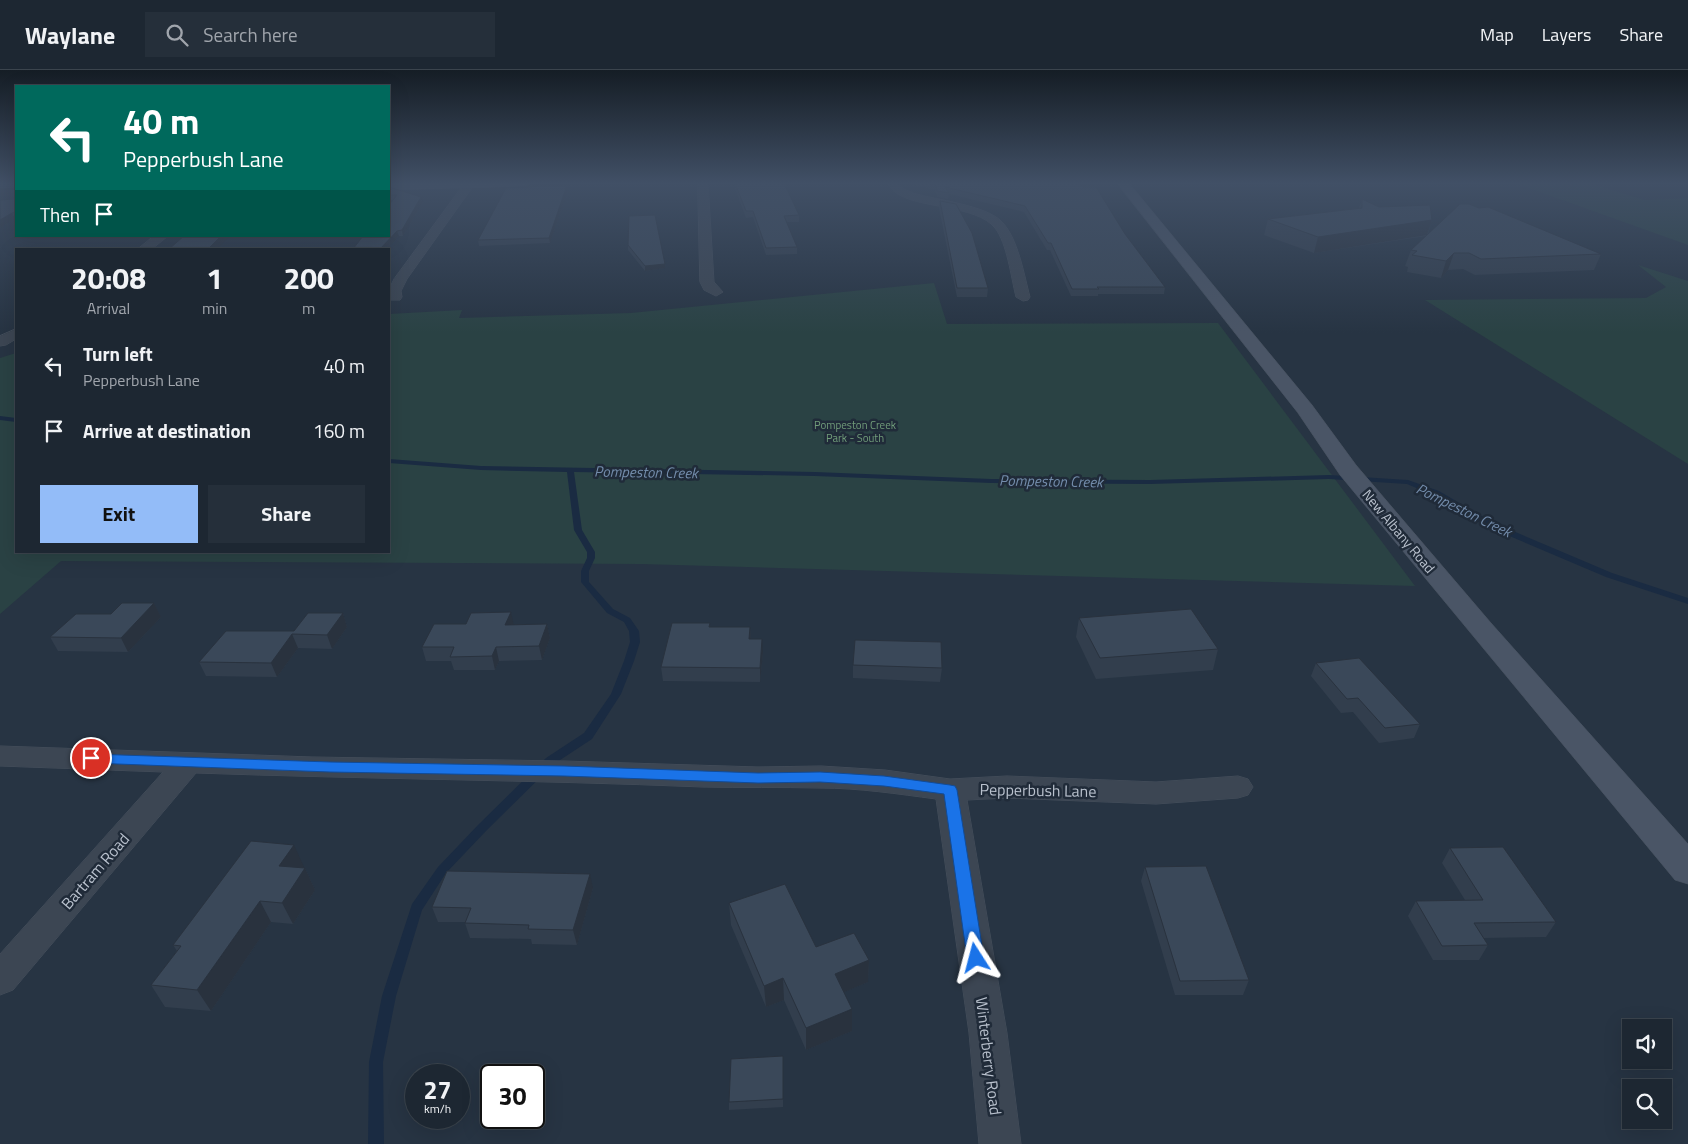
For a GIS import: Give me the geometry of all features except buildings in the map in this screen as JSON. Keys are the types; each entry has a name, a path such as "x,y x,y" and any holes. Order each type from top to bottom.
{"main road":[{"name":"New Albany Road","path":"1163,233 1305,409 1348,470 1481,629 1688,869"}],"street":[{"path":"396,297 394,291 401,279 434,233"},
{"path":"705,233 707,282 709,287 716,292"},
{"path":"1002,233 1011,253 1023,297"},
{"path":"145,248 161,237"},
{"path":"1,342 15,333"},
{"name":"Pepperbush Lane","path":"0,756 758,778 820,777 884,781 950,790 1007,787 1156,793 1238,786"},
{"name":"Bartram Road","path":"0,979 189,762"},
{"name":"Winterberry Road","path":"950,790 988,1033 1000,1144"}],"green space":[{"path":"1655,233 1688,233 1688,245"},
{"path":"1638,265 1688,281 1688,464 1425,300 1646,298 1666,287"},
{"name":"Pompeston Creek Park - South","path":"934,283 947,324 1218,323 1415,586 641,564 61,561 0,614 0,358 15,353 15,553 390,553 390,314 462,310 459,318 631,313"}],"waterway":[{"name":"Pompeston Creek","path":"0,418 15,420"},
{"name":"Pompeston Creek","path":"390,461 481,468 570,470"},
{"path":"376,1144 376,1062 389,996 416,908 442,870 482,828 550,761 588,736 616,694 635,642 634,631 627,620 610,611 585,582 585,571 591,558 591,552 578,530 570,470"},
{"name":"Pompeston Creek","path":"570,470 815,474 991,481 1150,482 1329,477 1408,482 1436,493 1489,524 1510,533 1609,575 1688,601"}],"route":[{"path":"91,758 436,770 564,771 758,778 820,777 884,781 950,790 976,958"}]}
